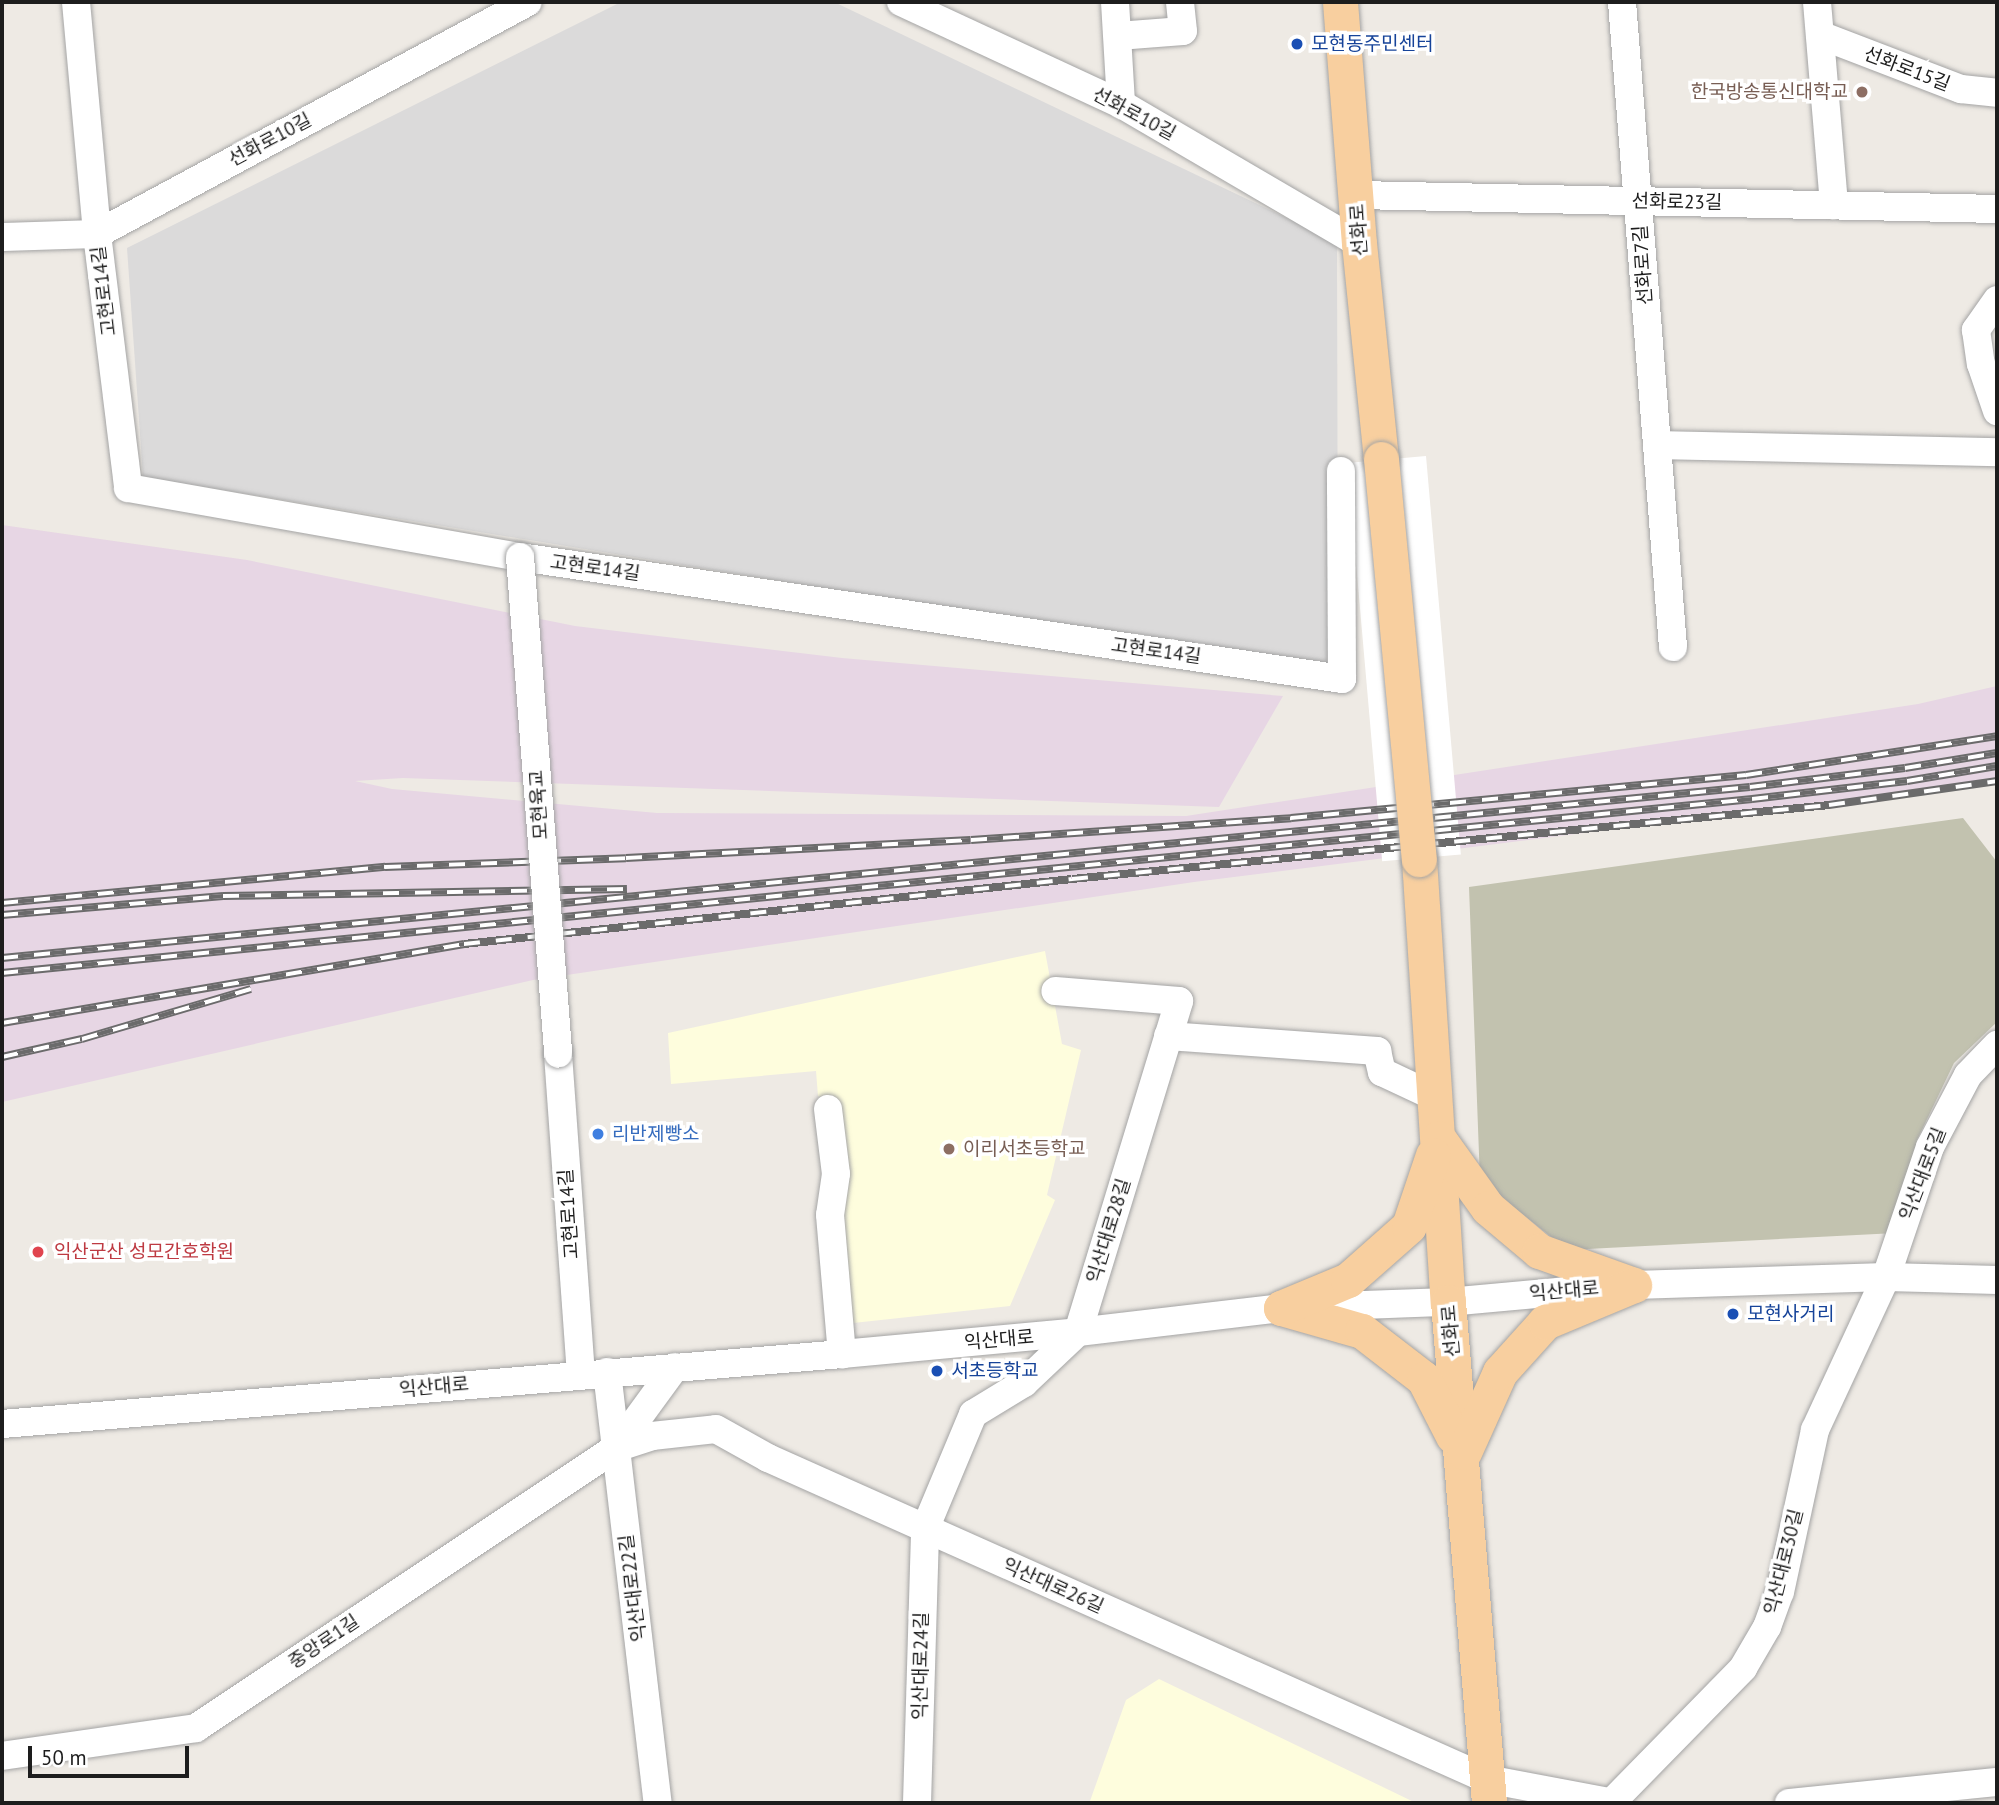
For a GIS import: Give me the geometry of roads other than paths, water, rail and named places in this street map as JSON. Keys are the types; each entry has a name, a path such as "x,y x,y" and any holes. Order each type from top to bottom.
{"main road":[{"name":"선화로","path":"1340,2 1359,243 1419,859 1448,1301 1463,1455 1488,1791"},
{"path":"1438,1138 1488,1208 1539,1251 1634,1285"},
{"path":"1281,1308 1348,1280 1409,1226 1438,1138"},
{"path":"1463,1455 1500,1372 1545,1322 1634,1285"},
{"path":"1281,1308 1362,1331 1424,1379 1463,1455"}],"street":[{"name":"고현로14길","path":"76,2 97,234 128,488 520,557 1342,679 1341,471"},
{"name":"선화로10길","path":"2,237 97,234 528,2"},
{"name":"선화로10길","path":"901,2 1121,104 1359,243"},
{"path":"1115,2 1121,104"},
{"path":"1118,36 1183,31 1180,2"},
{"name":"선화로7길","path":"1622,2 1673,647"},
{"path":"1817,2 1834,205"},
{"name":"선화로15길","path":"1820,35 1961,89 1997,93"},
{"name":"선화로23길","path":"1357,195 1997,209"},
{"path":"1997,300 1976,330 1982,364 1997,411"},
{"path":"1657,445 1997,453"},
{"name":"모현육교","path":"520,557 558,1054"},
{"name":"익산대로28길","path":"925,1529 973,1414 1024,1383 1078,1332 1179,1002 1055,991"},
{"path":"1168,1036 1377,1051 1382,1072 1435,1097"},
{"name":"익산대로5길","path":"1886,1277 1930,1147 1968,1075 1997,1045"},
{"name":"고현로14길","path":"558,1054 594,1373"},
{"path":"828,1109 836,1174 830,1215 842,1354"},
{"name":"익산대로","path":"2,1424 842,1354 1078,1332 1281,1308 1448,1301 1634,1285 1886,1277 1997,1280"},
{"name":"익산대로30길","path":"1612,1803 1744,1668 1767,1627 1780,1592 1815,1430 1886,1277"},
{"path":"616,1448 675,1367"},
{"name":"익산대로22길","path":"594,1373 616,1448 658,1803"},
{"name":"익산대로26길","path":"616,1448 653,1436 716,1429 768,1458 881,1506 925,1529 1488,1791 1612,1803"},
{"name":"중앙로1길","path":"2,1756 196,1728 616,1448"},
{"name":"익산대로24길","path":"918,1803 925,1529"},
{"path":"1789,1803 1997,1782"}],"railway":[{"path":"2,903 385,867 626,858 971,840 1291,818 1746,775 1997,736"},
{"path":"2,958 1750,787 1905,768 1997,753"},
{"path":"2,973 1752,799 1907,781 1997,766"},
{"path":"2,1023 464,944 1072,879 1829,805 1997,781"},
{"path":"2,915 223,896 627,889"},
{"path":"2,1057 82,1039 251,989"}],"place":[{"name":"모현동주민센터","path":"1297,44"},
{"name":"한국방송통신대학교","path":"1862,92"},
{"name":"리반제빵소","path":"598,1134"},
{"name":"이리서초등학교","path":"949,1149"},
{"name":"익산군산 성모간호학원","path":"38,1252"},
{"name":"모현사거리","path":"1733,1314"},
{"name":"서초등학교","path":"937,1371"}]}
